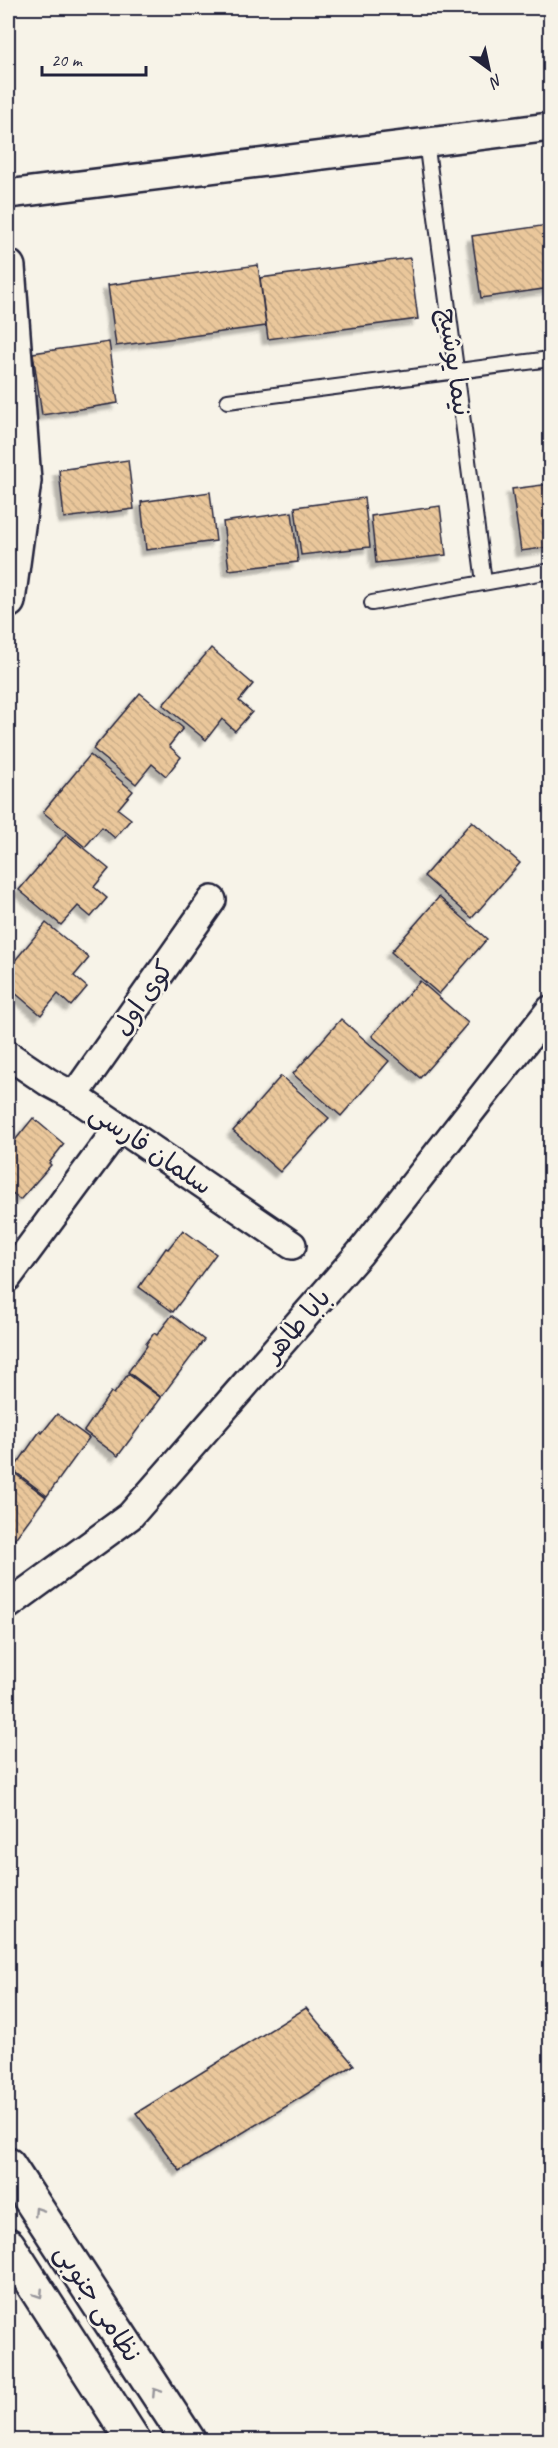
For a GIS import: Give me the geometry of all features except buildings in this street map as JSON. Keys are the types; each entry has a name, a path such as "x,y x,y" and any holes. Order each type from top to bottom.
{"street":[{"path":"8,194 550,127"},
{"path":"8,267 24,481 8,601"},
{"name":"کوی اول","path":"74,1096 212,900"},
{"name":"بابا طاهر","path":"8,1605 130,1515 360,1253 550,1010"},
{"name":"سلمان فارسی","path":"8,1055 48,1082 74,1096 292,1245"},
{"path":"8,1277 118,1127"},
{"name":"نظامی جنوبی","path":"8,2165 188,2440"},
{"name":"نظامی جنوبی","path":"8,2245 134,2440"}],"lane":[{"name":"نیما یوشیج","path":"426,141 484,582"},
{"path":"228,401 550,359"},
{"path":"372,603 550,571"}]}
